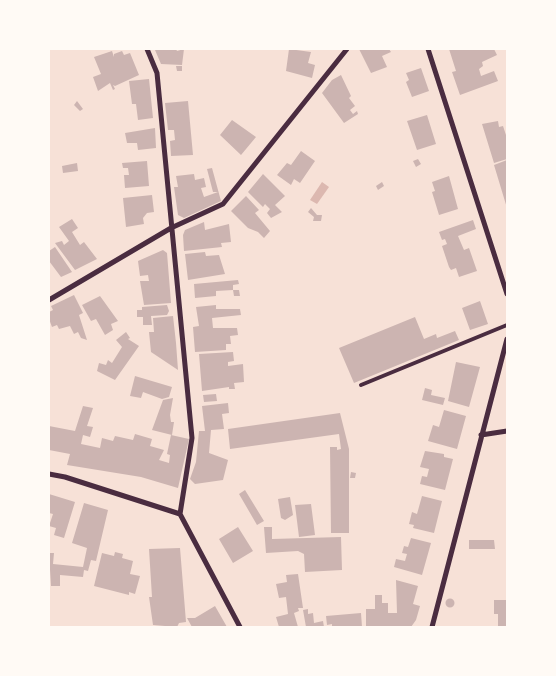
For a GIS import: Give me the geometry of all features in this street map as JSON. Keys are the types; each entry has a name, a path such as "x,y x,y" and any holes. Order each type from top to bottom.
{"street":[{"path":"147,49 157,73 192,438 180,514 240,627"},
{"path":"49,300 171,228 223,204 347,49"},
{"path":"428,49 507,294"},
{"path":"432,627 507,339"},
{"path":"481,435 507,431"},
{"path":"49,474 65,477 180,514"}],"lane":[{"path":"361,385 507,325"}],"shaded area":[{"path":"322,182 329,187 317,204 310,200"}],"building":[{"path":"176,49 177,51 184,49 182,65 161,64 155,50"},
{"path":"289,49 311,52 308,63 315,65 312,78 286,71"},
{"path":"359,49 389,49 391,52 382,56 387,67 371,73"},
{"path":"449,49 494,49 497,55 482,62 483,66 479,69 481,76 494,71 498,81 460,95 452,72 456,71"},
{"path":"112,51 114,57 114,54 122,51 124,55 130,53 139,75 115,86 113,85 115,89 113,90 110,83 98,91 93,77 101,74 94,57"},
{"path":"176,66 182,66 182,71 177,71"},
{"path":"421,68 429,91 412,97 406,82 409,80 406,73"},
{"path":"341,75 351,96 349,98 355,106 350,110 353,114 357,111 358,114 344,123 322,93 332,80"},
{"path":"149,79 153,118 138,120 136,104 132,104 129,81"},
{"path":"77,101 83,109 80,111 74,105"},
{"path":"188,101 193,155 171,156 170,141 175,140 174,130 168,130 165,103"},
{"path":"427,115 436,144 417,150 407,121"},
{"path":"232,120 256,137 241,155 220,135"},
{"path":"498,121 499,127 503,126 507,138 507,159 494,163 482,124"},
{"path":"155,128 156,148 138,150 137,143 127,143 125,133"},
{"path":"301,151 315,161 300,183 294,179 291,185 277,175 287,163 291,165"},
{"path":"418,159 421,164 416,167 413,161"},
{"path":"507,160 507,208 494,165"},
{"path":"147,161 149,186 125,188 124,175 129,175 128,168 123,168 122,163"},
{"path":"77,163 78,171 63,173 62,166"},
{"path":"212,168 221,201 184,218 178,215 174,187 178,187 176,176 194,174 195,180 204,178 206,187 201,188 204,197 218,192 213,192 207,169"},
{"path":"263,174 285,196 275,205 282,212 271,218 267,213 270,209 265,204 263,207 248,192"},
{"path":"449,176 458,209 439,215 432,192 435,191 432,182"},
{"path":"382,182 384,186 378,190 376,186"},
{"path":"152,195 154,212 147,213 143,218 144,224 126,227 123,198"},
{"path":"246,196 259,210 255,213 270,231 264,238 258,232 248,228 231,211"},
{"path":"311,208 317,215 322,215 321,221 313,221 314,217 308,212"},
{"path":"72,219 78,228 72,232 80,245 84,242 97,259 75,270 55,243 62,241 64,245 69,241 59,227"},
{"path":"473,220 476,229 458,236 464,250 469,248 477,271 459,277 456,268 451,270 449,267 442,246 447,244 445,239 442,240 439,232"},
{"path":"204,222 205,230 229,224 231,242 221,243 222,247 184,251 183,235 185,230"},
{"path":"55,247 72,272 61,277 49,261 49,251"},
{"path":"163,250 167,253 171,303 144,305 140,281 149,281 148,275 140,276 138,261"},
{"path":"205,252 206,256 219,255 225,274 188,280 185,254"},
{"path":"238,280 239,284 233,285 233,290 216,291 216,296 195,298 194,284"},
{"path":"233,290 239,290 240,296 234,296"},
{"path":"74,295 83,313 79,315 87,340 81,338 78,332 74,334 70,326 59,329 57,325 52,327 49,319 49,312 53,310 51,306"},
{"path":"100,296 118,321 111,324 113,330 105,335 96,319 91,321 82,305"},
{"path":"480,301 488,324 470,330 462,308"},
{"path":"167,305 169,311 167,315 151,316 152,325 143,325 143,317 137,317 137,310 142,310 142,307"},
{"path":"216,305 216,309 240,309 241,315 212,318 213,328 237,328 238,335 230,336 231,344 226,344 226,350 195,352 193,327 199,326 196,307"},
{"path":"173,316 178,370 151,352 149,332 154,332 153,318"},
{"path":"415,317 424,339 436,334 437,338 455,331 459,340 354,383 339,348"},
{"path":"126,332 130,338 128,339 139,346 115,380 97,371 99,363 106,365 108,360 112,363 122,347 116,340"},
{"path":"233,352 234,361 228,362 228,366 243,364 244,382 234,383 235,389 229,389 229,387 202,391 199,354"},
{"path":"456,362 480,367 469,407 448,401"},
{"path":"135,376 172,387 169,397 162,399 143,392 141,398 130,396"},
{"path":"425,388 432,390 431,395 445,398 443,405 422,400"},
{"path":"216,394 217,401 204,402 203,395"},
{"path":"173,398 170,415 171,422 174,422 172,435 152,430 163,400"},
{"path":"228,403 229,413 222,414 224,429 211,430 209,453 228,460 223,480 195,484 190,479 196,462 199,431 205,431 202,406"},
{"path":"83,406 93,408 87,426 93,427 90,437 83,435 81,444 100,448 102,438 113,441 115,436 133,440 135,434 152,439 150,446 164,450 159,460 169,463 170,455 167,454 171,435 189,439 178,488 141,477 67,465 70,454 49,450 49,426 75,431"},
{"path":"444,410 466,416 457,449 428,441 433,425 439,427"},
{"path":"340,413 349,449 349,533 331,533 330,447 337,447 337,450 341,449 339,434 230,449 228,429"},
{"path":"425,451 444,454 444,457 453,459 445,490 420,484 422,476 427,477 429,469 420,467"},
{"path":"351,472 356,473 355,478 350,478"},
{"path":"245,490 264,521 257,525 239,494"},
{"path":"49,494 75,502 64,538 54,535 56,528 49,526 53,514 49,513"},
{"path":"422,496 442,501 434,533 413,528 414,525 409,524 412,512 417,514"},
{"path":"290,497 293,515 285,520 281,518 278,499"},
{"path":"84,503 108,510 96,561 91,560 88,571 84,570 83,577 60,575 60,586 51,586 49,553 54,553 53,564 83,567 87,548 72,543"},
{"path":"311,504 315,535 299,537 295,505"},
{"path":"238,527 253,551 233,563 219,539"},
{"path":"264,527 272,527 272,539 341,537 342,570 305,572 304,554 298,551 266,553"},
{"path":"411,538 431,543 422,575 394,567 396,559 405,561 407,554 402,553 404,546 408,547"},
{"path":"469,540 494,540 495,549 469,549"},
{"path":"180,548 186,622 179,623 177,627 153,625 149,597 152,597 149,549"},
{"path":"115,552 123,554 122,558 133,561 130,574 140,576 135,594 129,592 129,595 94,586 102,553 114,556"},
{"path":"298,574 303,608 298,608 299,611 294,613 298,627 279,627 276,617 288,614 286,597 279,598 276,584 287,582 286,575"},
{"path":"396,580 418,586 413,604 420,606 416,620 411,627 366,627 366,609 375,609 375,595 382,595 382,603 388,603 388,613 397,613"},
{"path":"450,599 454,603 450,607 446,603"},
{"path":"494,600 507,600 507,627 498,627 498,614 494,614"},
{"path":"215,606 227,627 192,627 187,618 195,618"},
{"path":"308,609 308,614 313,613 314,623 323,621 324,627 306,627 303,610"},
{"path":"361,613 362,627 332,627 332,624 327,625 326,616"}]}
